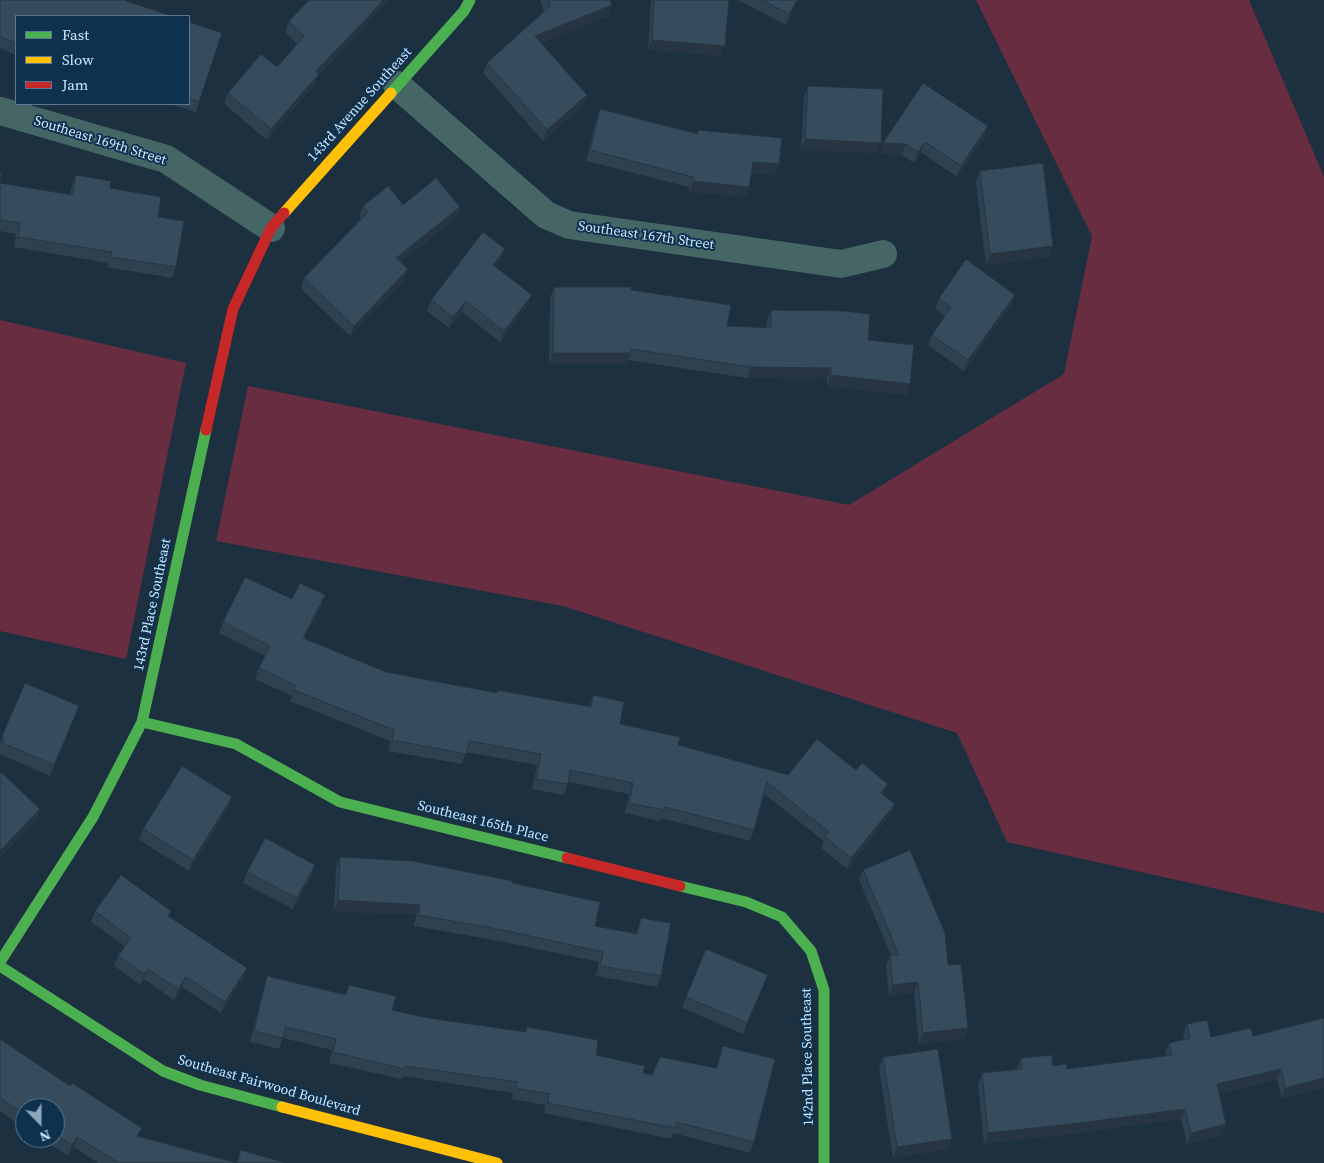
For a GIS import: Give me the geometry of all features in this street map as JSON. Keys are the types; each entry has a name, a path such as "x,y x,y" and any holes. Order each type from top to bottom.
{"street":[{"name":"143rd Avenue Southeast","path":"271,228 464,11 470,0"},
{"name":"Southeast 167th Street","path":"397,85 546,215 569,225 841,264 883,254"},
{"name":"Southeast 169th Street","path":"0,111 166,159 271,228"},
{"name":"143rd Place Southeast","path":"0,962 93,817 142,722 234,309 271,228"},
{"name":"Southeast 165th Place","path":"142,722 236,744 340,802 746,902 782,916 811,951"},
{"name":"142nd Place Southeast","path":"811,951 824,990 824,1163"},
{"name":"Southeast Fairwood Boulevard","path":"0,966 163,1072 200,1085 497,1163"}],"shaded area":[{"path":"976,0 1249,0 1324,177 1324,913 1007,842 957,733 563,606 216,541 248,386 849,505 1064,374 1092,236"},
{"path":"0,320 186,363 126,659 0,631"}],"building":[{"path":"0,0 126,0 169,15 15,15 15,43 0,36"},
{"path":"309,0 383,0 316,71 319,74 271,129 228,93 261,54 277,67 304,36 289,21"},
{"path":"548,0 610,0 612,5 535,36 587,95 547,130 487,63 550,6"},
{"path":"654,0 729,0 725,46 652,40"},
{"path":"762,0 797,0 789,14"},
{"path":"190,22 222,33 199,102 190,98"},
{"path":"923,83 988,126 961,166 925,142 918,152 906,144 883,143"},
{"path":"808,86 883,89 881,143 805,139"},
{"path":"600,109 698,134 698,130 782,138 779,164 753,162 749,187 693,181 693,177 590,150"},
{"path":"1043,163 1053,246 990,254 980,171"},
{"path":"76,175 111,181 110,188 161,197 158,217 184,221 176,267 111,257 112,252 18,237 20,223 0,220 0,183 72,195"},
{"path":"436,178 460,207 396,258 408,269 354,326 304,278 368,212 363,206 388,186 403,205"},
{"path":"483,232 505,249 493,265 532,295 504,331 466,301 453,317 431,300"},
{"path":"966,259 1015,295 968,360 932,335 951,307 939,298"},
{"path":"554,287 631,287 631,290 731,305 727,326 771,328 771,310 844,311 870,314 868,340 914,345 910,384 831,375 831,368 751,367 631,349 631,353 553,353"},
{"path":"245,577 292,599 300,583 325,595 303,638 386,672 497,693 497,690 591,707 593,695 624,702 620,724 680,737 678,745 788,775 817,739 856,770 862,763 888,784 881,793 895,804 851,858 825,837 829,832 767,782 754,830 665,807 664,810 629,803 633,783 570,770 568,784 536,779 541,754 469,741 466,754 392,740 394,730 294,690 296,686 259,668 270,646 223,622"},
{"path":"25,683 79,706 54,765 3,743 3,734"},
{"path":"182,766 232,797 193,860 143,829"},
{"path":"0,773 40,809 0,851"},
{"path":"265,838 315,865 297,898 247,872"},
{"path":"910,850 945,933 948,965 961,964 968,1028 923,1033 918,982 893,985 890,955 899,955 863,870"},
{"path":"340,857 412,861 513,881 512,883 600,902 595,926 637,934 641,918 671,923 661,976 600,966 603,952 503,930 418,915 420,905 338,900"},
{"path":"121,875 171,911 168,916 247,968 225,1002 186,977 178,989 148,969 144,974 118,956 131,938 95,911"},
{"path":"706,949 768,975 747,1023 686,997"},
{"path":"267,976 346,995 349,985 396,996 392,1010 428,1018 526,1032 527,1027 598,1040 596,1055 645,1066 643,1073 652,1075 660,1057 717,1068 723,1046 775,1059 754,1142 676,1122 675,1128 548,1103 549,1094 516,1088 517,1082 406,1066 405,1069 333,1052 336,1039 286,1027 283,1038 254,1031"},
{"path":"1324,1018 1324,1078 1285,1088 1281,1069 1217,1084 1226,1124 1191,1133 1185,1109 988,1133 982,1073 1022,1069 1021,1058 1052,1055 1053,1066 1066,1064 1067,1069 1172,1055 1169,1043 1190,1038 1187,1024 1207,1020 1211,1037 1251,1028 1253,1036"},
{"path":"0,1039 70,1086 72,1083 142,1128 137,1136 237,1163 119,1163 77,1137 72,1145 65,1140 65,1098 15,1098 15,1108 0,1098"},
{"path":"938,1049 952,1139 897,1147 883,1057"},
{"path":"241,1150 286,1163 237,1163"}],"traffic: fast":[{"path":"391,93 464,11 470,0"},
{"path":"0,962 93,817 142,722 206,430"},
{"path":"142,722 236,744 340,802 567,858"},
{"path":"680,886 746,902 782,917 811,951 824,990 824,1163"},
{"path":"0,966 163,1071 200,1085 282,1107"}],"traffic: slow":[{"path":"284,213 391,93"},
{"path":"282,1107 497,1163"}],"traffic: jam":[{"path":"206,430 233,309 271,228 284,213"},
{"path":"567,858 680,886"}]}
